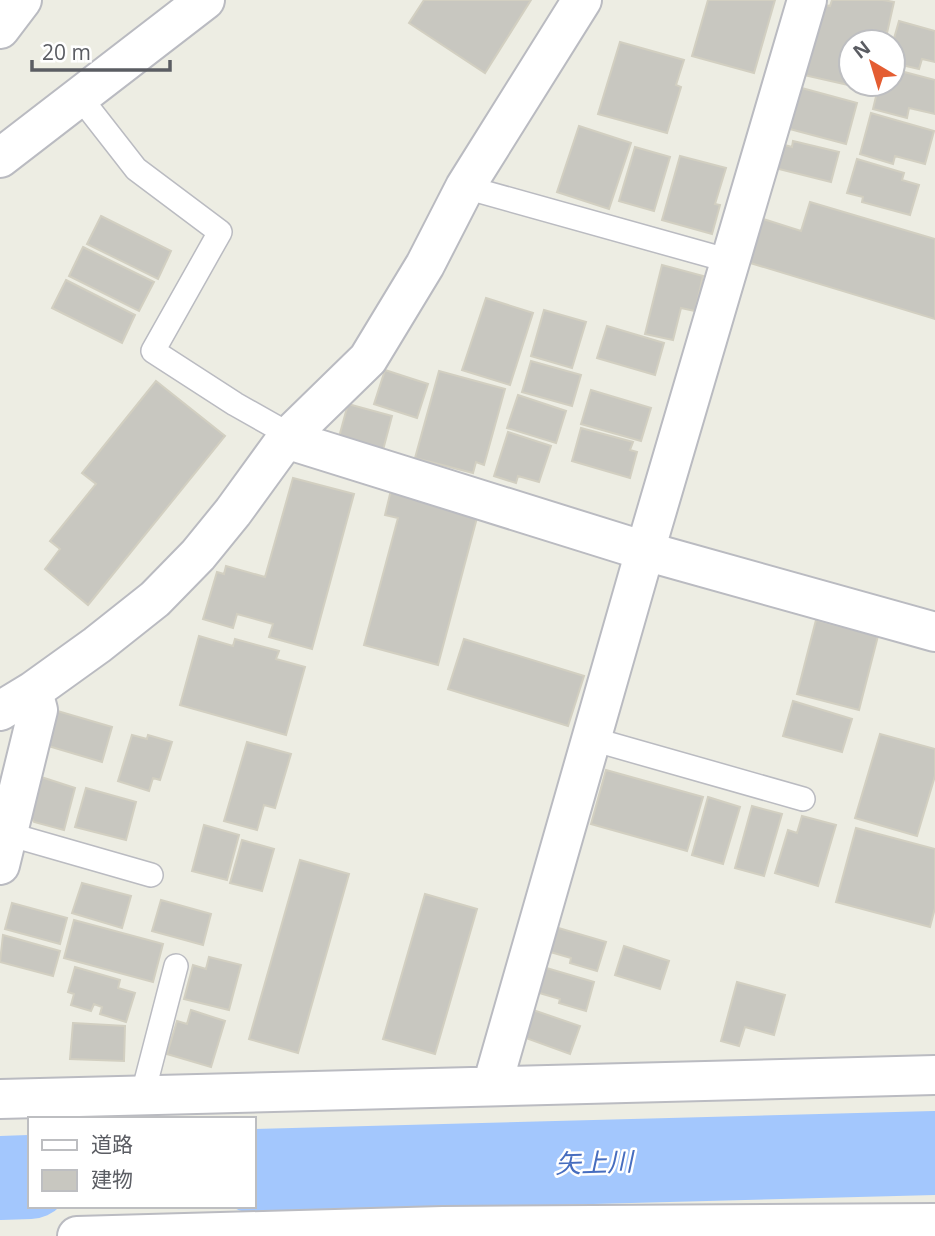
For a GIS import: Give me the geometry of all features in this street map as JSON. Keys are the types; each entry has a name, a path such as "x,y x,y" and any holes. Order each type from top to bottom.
{"street":[{"path":"0,29 22,0"},
{"path":"0,158 205,0"},
{"path":"0,711 97,645 155,598 198,555 288,437 368,359 425,265 465,187 582,0"},
{"path":"492,1086 807,0"},
{"path":"288,437 645,551 935,632"},
{"path":"4,849 38,710 33,691"},
{"path":"0,1100 935,1075"},
{"path":"77,1236 935,1223"}],"lane":[{"path":"79,96 136,169 220,232 153,351 288,437"},
{"path":"465,187 730,261"},
{"path":"592,739 803,799"},
{"path":"4,849 150,875"},
{"path":"142,1097 176,966"}],"building":[{"path":"424,0 531,0 485,73 409,23"},
{"path":"708,0 775,0 754,73 692,56"},
{"path":"832,0 894,2 888,28 837,28 837,82 804,75 820,4 830,6"},
{"path":"899,21 935,31 935,62 922,59 919,69 907,66 907,28 897,28"},
{"path":"620,42 684,60 676,85 681,87 667,133 598,114"},
{"path":"907,73 935,80 935,114 909,108 907,118 873,109 876,98 907,98"},
{"path":"798,87 857,103 846,144 786,128"},
{"path":"871,113 934,131 925,164 895,156 893,164 860,154"},
{"path":"579,126 631,143 609,209 557,192"},
{"path":"793,141 839,152 831,182 775,168 781,144 792,147"},
{"path":"635,147 670,157 654,211 619,201"},
{"path":"680,156 726,168 715,204 720,205 712,234 662,220"},
{"path":"857,159 904,173 902,180 919,185 910,215 862,202 863,197 847,193"},
{"path":"810,202 935,239 935,319 747,262 760,218 801,231"},
{"path":"101,216 171,251 158,279 87,244"},
{"path":"83,247 154,282 139,311 69,276"},
{"path":"662,265 703,276 695,311 681,308 673,340 645,334"},
{"path":"66,280 135,315 122,343 52,308"},
{"path":"486,298 533,313 510,385 462,370"},
{"path":"544,310 586,322 572,368 531,356"},
{"path":"607,326 664,343 655,375 597,358"},
{"path":"531,361 581,375 572,406 522,392"},
{"path":"385,370 428,384 417,418 374,404"},
{"path":"439,371 505,389 484,465 476,462 473,473 415,458"},
{"path":"156,381 225,436 88,605 45,569 60,549 50,541 96,484 82,473"},
{"path":"591,390 651,408 641,441 581,424"},
{"path":"518,395 566,411 556,443 507,428"},
{"path":"348,404 392,416 383,450 339,437"},
{"path":"581,428 633,442 630,450 637,452 630,478 572,461"},
{"path":"508,432 551,446 539,482 518,476 516,483 494,476"},
{"path":"293,478 354,494 312,649 269,637 273,624 237,614 233,628 203,619 217,572 224,574 226,566 265,577"},
{"path":"391,490 478,514 438,665 364,645 398,518 385,515"},
{"path":"816,620 878,636 859,710 797,694"},
{"path":"199,636 233,646 235,639 279,651 276,659 305,667 286,735 180,705"},
{"path":"464,639 584,676 568,726 448,689"},
{"path":"793,701 852,719 842,752 783,736"},
{"path":"54,710 112,727 102,762 45,745"},
{"path":"880,734 935,749 935,776 917,836 855,818"},
{"path":"132,735 147,739 148,735 172,742 160,780 153,778 149,791 118,781"},
{"path":"247,742 291,754 275,808 264,805 257,830 224,821"},
{"path":"606,770 703,797 687,851 591,824"},
{"path":"35,775 75,788 64,830 34,822 26,809"},
{"path":"86,788 136,802 126,840 75,827"},
{"path":"708,797 740,807 723,864 692,855"},
{"path":"752,806 782,814 764,876 735,868"},
{"path":"802,816 836,825 818,886 775,873 788,830 797,833"},
{"path":"204,825 239,835 227,880 192,871"},
{"path":"856,828 935,849 935,908 930,927 836,902"},
{"path":"242,840 274,849 262,891 230,883"},
{"path":"300,860 349,874 298,1053 249,1039"},
{"path":"82,883 131,896 122,928 72,913"},
{"path":"425,894 477,909 435,1054 383,1039"},
{"path":"161,900 211,914 203,945 152,931"},
{"path":"12,903 67,918 60,944 5,929"},
{"path":"74,920 163,944 153,982 64,958"},
{"path":"555,927 606,942 597,971 570,963 571,958 547,951"},
{"path":"3,935 60,951 53,976 0,962"},
{"path":"624,946 669,961 660,989 615,975"},
{"path":"209,957 241,965 229,1010 184,999 193,965 206,969"},
{"path":"75,967 120,980 118,988 135,993 126,1022 100,1014 102,1007 94,1004 91,1011 71,1005 74,994 68,992"},
{"path":"543,967 594,982 586,1011 559,1003 560,999 536,992"},
{"path":"737,982 785,995 774,1035 745,1027 739,1046 721,1041"},
{"path":"191,1010 225,1021 211,1067 167,1054 177,1021 187,1024"},
{"path":"533,1010 580,1026 570,1054 523,1037"},
{"path":"73,1023 125,1026 124,1061 70,1059"}],"waterway":[{"name":"矢上川","path":"256,1171 935,1153"},
{"name":"矢上川","path":"0,1178 28,1177"}]}
